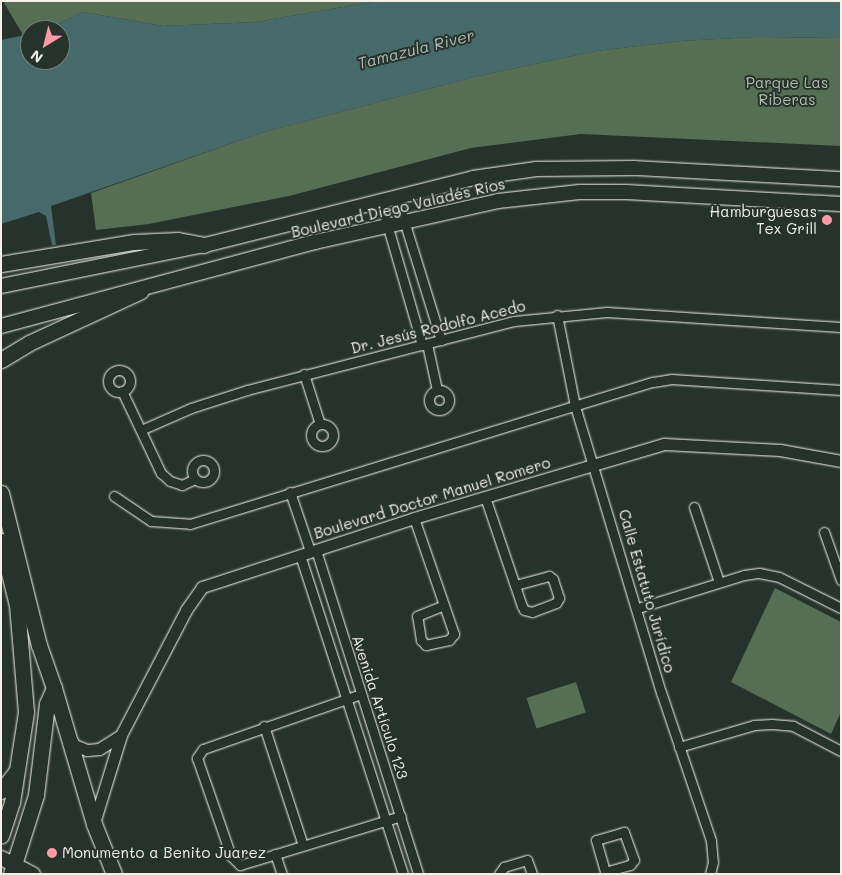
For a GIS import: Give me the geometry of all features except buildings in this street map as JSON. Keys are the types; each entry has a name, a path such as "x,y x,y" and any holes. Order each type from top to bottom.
{"main road":[{"name":"Boulevard Diego Valadés Ríos","path":"1,286 204,245 381,203 473,178 576,167 841,180"},
{"name":"Boulevard Diego Valadés Ríos","path":"1,326 141,291 388,224 498,201 580,192 841,204"},
{"path":"1,264 134,242 178,240 204,245"},
{"path":"1,360 29,342 141,291"},
{"path":"1,492 39,645 72,741 94,824 114,874"},
{"path":"1,541 17,605 23,649 26,712 18,769 1,835"},
{"path":"33,874 9,866 36,794 47,704 54,688"},
{"path":"1,791 18,769"}],"street":[{"path":"397,198 440,340"},
{"path":"381,203 437,390"},
{"name":"Dr. Jesús Rodolfo Acedo","path":"141,430 191,408 304,374 514,321 557,315 607,312 841,327"},
{"name":"Calle Estatuto Jurídico","path":"557,315 575,406 595,464 679,747 711,840 710,874"},
{"path":"304,374 320,424"},
{"path":"114,496 151,521 176,525 190,524 575,406 672,379 841,390"},
{"path":"122,392 155,464 166,478 182,485 195,479"},
{"name":"Boulevard Doctor Manuel Romero","path":"94,824 121,735 189,605 202,587 414,518 664,444 686,443 780,450 841,461"},
{"path":"290,492 309,552"},
{"path":"485,497 515,586 527,612 556,603 559,594 553,579 546,576 515,586"},
{"path":"694,507 719,582"},
{"path":"414,518 444,605 454,634 450,640 426,646 421,640 417,616 444,605"},
{"path":"824,532 841,580"},
{"name":"Avenida Artículo 123","path":"309,552 360,694 401,816 418,874"},
{"name":"Avenida Artículo 123","path":"309,552 345,699 403,874"},
{"path":"638,608 744,575 770,575 841,608"},
{"path":"360,694 264,726 203,749 197,758 234,862 246,865 303,845 401,816"},
{"path":"679,747 754,725 772,724 793,726 841,752"},
{"path":"264,726 303,845"},
{"path":"72,741 87,750 98,749 121,735"},
{"path":"624,832 634,857 630,865 605,873 596,840 624,832"},
{"path":"275,854 282,874"},
{"path":"499,874 504,867 527,860 532,874"}],"green space":[{"path":"3,1 377,1 256,22 163,26 83,12 66,20 20,20 20,30"},
{"name":"Parque Las Riberas","path":"754,37 841,38 841,146 581,134 471,148 289,196 149,224 96,230 91,193 264,132 474,77 596,51 681,41"},
{"path":"775,588 841,622 841,712 831,734 731,682"},
{"path":"576,682 586,712 536,729 527,698"}],"water":[{"name":"Tamazula River","path":"377,1 841,1 841,38 754,37 681,41 596,51 474,77 264,132 51,206 56,245 52,245 46,216 39,212 1,224 1,40 20,36 20,70 70,70 70,20 66,20 83,12 163,26 256,22"}],"place":[{"name":"Hamburguesas Tex Grill","path":"827,220"},
{"name":"Monumento a Benito Juarez","path":"52,853"}]}
